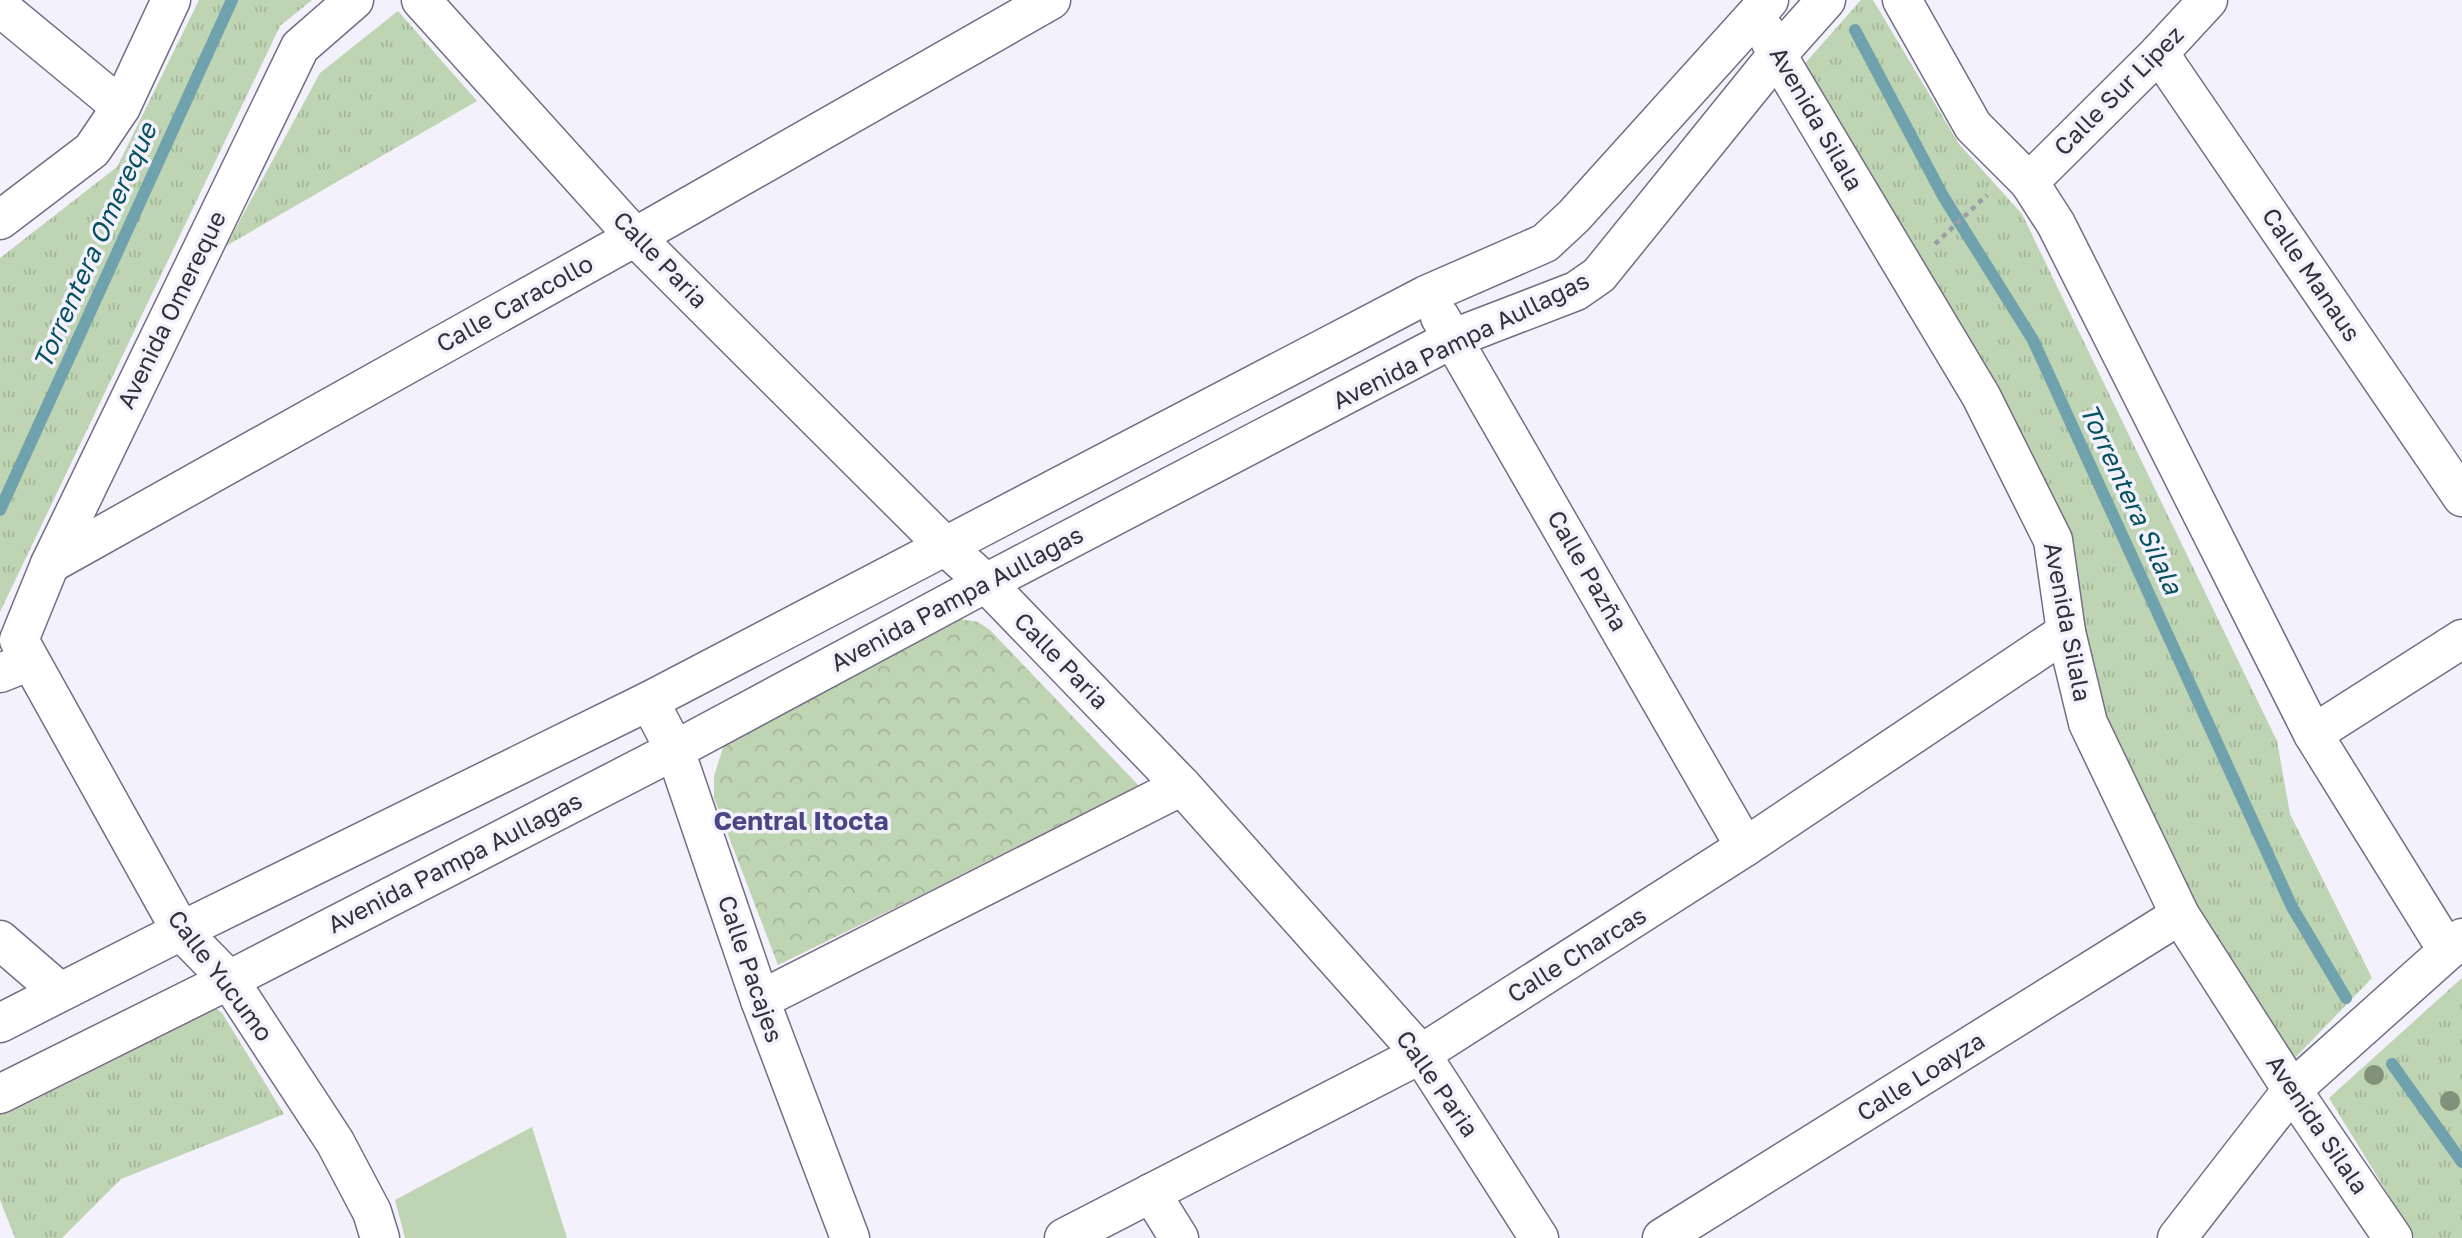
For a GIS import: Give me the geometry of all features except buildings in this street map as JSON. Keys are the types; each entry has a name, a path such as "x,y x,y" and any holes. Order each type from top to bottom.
{"street":[{"path":"0,220 92,150 121,107 171,0"},
{"name":"Avenida Omereque","path":"16,658 50,564 300,47 354,0"},
{"name":"Calle Paria","path":"421,0 635,237 944,545 986,583 1182,786 1421,1054 1539,1238"},
{"name":"Calle Caracollo","path":"50,564 635,237 1051,0"},
{"name":"Avenida Pampa Aullagas","path":"0,1094 229,980 676,750 986,583 1454,338 1576,291 1599,275 1777,55 1826,0"},
{"path":"1902,0 1973,126 2029,182 2056,224 2314,734 2454,944 2292,1090 2177,1238"},
{"name":"Calle Sur Lipez","path":"2029,182 2208,0"},
{"path":"0,1023 649,701 1426,295 1545,243 1574,216 1758,5"},
{"name":"Avenida Silala","path":"1758,5 1777,55 1980,396 2053,540 2066,632 2088,723 2180,915 2292,1090 2393,1238"},
{"path":"0,6 121,107"},
{"name":"Calle Manaus","path":"2158,53 2459,483"},
{"name":"Calle Pazña","path":"1426,295 1454,338 1745,848"},
{"name":"Calle Charcas","path":"1064,1238 1421,1054 1745,848 2066,632"},
{"path":"2314,734 2462,639"},
{"name":"Calle Yucumo","path":"16,658 181,931 229,980 335,1142 372,1212 380,1238"},
{"name":"Calle Pacajes","path":"649,701 676,750 760,1000 850,1238"},
{"path":"760,1000 1182,786"},
{"name":"Calle Loayza","path":"1662,1238 2180,915"},
{"path":"0,940 60,992"},
{"path":"1151,1193 1180,1238"}],"path":[{"path":"1948,233 1971,211"}],"green space":[{"path":"199,0 312,0 280,26 0,612 0,258 117,167"},
{"path":"1861,0 1873,0 1959,144 2022,214 2277,741 2290,814 2372,978 2293,1060 2196,908 2104,717 2065,540 1800,69"},
{"path":"398,11 477,101 226,246 320,73"},
{"path":"960,619 978,622 990,630 1141,788 778,965 714,798 714,776 724,745 947,623"},
{"path":"2462,978 2462,1238 2415,1238 2329,1098"},
{"path":"211,1004 222,1013 284,1114 121,1179 62,1238 15,1238 0,1200 0,1112"},
{"path":"532,1127 567,1238 405,1238 395,1200"}],"waterway":[{"name":"Torrentera Omereque","path":"0,510 232,0"},
{"name":"Torrentera Silala","path":"1855,30 1943,196 2033,340 2292,907 2346,998"},
{"name":"Torrentera Silala","path":"2392,1064 2462,1162"}],"district":[{"name":"Central Itocta","path":"801,821"}]}
